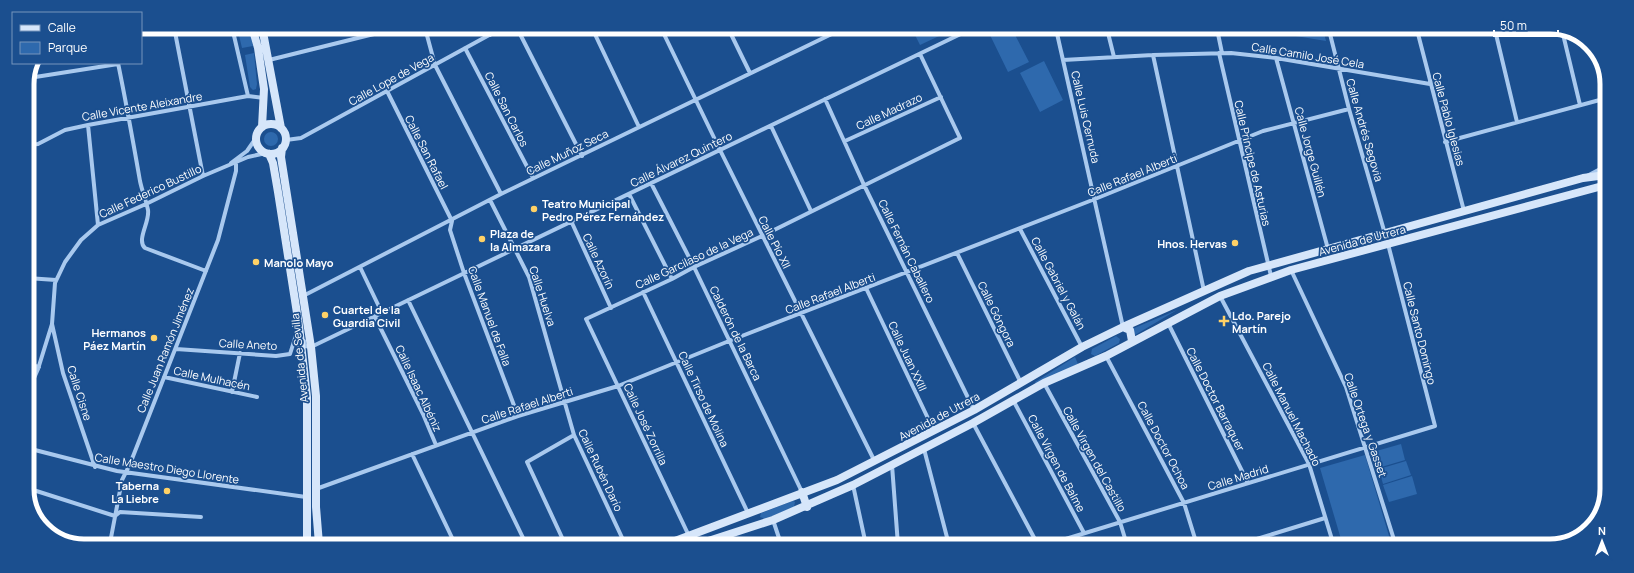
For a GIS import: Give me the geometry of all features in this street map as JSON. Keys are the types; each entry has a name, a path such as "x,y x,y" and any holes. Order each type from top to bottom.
{"street":[{"path":"175,34 203,176"},
{"path":"234,34 248,96"},
{"path":"254,34 261,66 264,98 262,127 256,138 259,147 268,153 276,153 282,148 286,140 281,128 263,34"},
{"path":"269,60 370,34"},
{"path":"427,34 435,65 501,194"},
{"path":"520,34 582,156"},
{"path":"595,34 639,127"},
{"name":"Calle Pío XII","path":"664,34 762,236 875,462"},
{"path":"731,34 750,73"},
{"name":"Calle Muñoz Seca","path":"303,296 533,178 582,156 829,34"},
{"name":"Calle Álvarez Quintero","path":"311,347 382,314 515,248 572,223 651,183 961,34"},
{"name":"Calle Luis Cernuda","path":"1057,34 1123,327"},
{"path":"1108,34 1114,57"},
{"name":"Calle Príncipe de Asturias","path":"1219,34 1221,53 1239,140 1271,276"},
{"name":"Calle Andrés Segovia","path":"1330,34 1349,109 1385,234"},
{"name":"Calle Pablo Iglesias","path":"1418,34 1445,142 1465,212"},
{"path":"1496,34 1517,122"},
{"name":"Calle Lope de Vega","path":"286,140 301,138 490,35"},
{"path":"1564,36 1580,105"},
{"name":"Calle San Carlos","path":"465,48 533,178"},
{"name":"Calle Camilo José Cela","path":"1063,60 1221,53 1276,58 1430,84"},
{"path":"920,54 941,97"},
{"path":"1153,55 1176,167 1204,290"},
{"name":"Calle Jorge Guillén","path":"1276,58 1328,250"},
{"path":"35,77 118,64 148,216 141,240 143,246 206,271"},
{"name":"Calle San Rafael","path":"387,91 452,220"},
{"name":"Calle Vicente Aleixandre","path":"34,144 38,144 65,130 88,125 248,96 264,98"},
{"name":"Calle Garcilaso de la Vega","path":"586,319 672,279 694,266 762,236 960,138 941,97"},
{"name":"Calle Madrazo","path":"845,141 941,97"},
{"name":"Calle Fernán Caballero","path":"825,99 864,185 908,272 974,410"},
{"path":"1445,142 1600,100"},
{"name":"Calle Rafael Alberti","path":"316,489 518,416 618,386 729,341 1020,229 1263,131 1349,109"},
{"path":"262,127 272,124 281,128"},
{"path":"88,125 98,225"},
{"path":"771,126 811,211"},
{"name":"Calle Federico Bustillo","path":"230,164 246,151 256,138"},
{"name":"Avenida de Sevilla","path":"282,148 281,157 311,347 316,396 316,489 319,539"},
{"name":"Calle Federico Bustillo","path":"52,324 56,280 65,262 76,246 98,225 230,164 251,156 268,153"},
{"name":"Avenida de Sevilla","path":"268,153 273,164 278,192 299,326 307,397 307,539"},
{"name":"Calle Juan Ramón Jiménez","path":"111,539 122,480 176,350 218,240 236,171 236,162"},
{"name":"Avenida de Utrera","path":"1583,178 1600,169"},
{"name":"Avenida de Utrera","path":"748,513 837,480 875,462 974,410 1082,347 1204,290 1249,272 1583,178 1600,176"},
{"name":"Calderón de la Barca","path":"651,183 694,266 802,492"},
{"name":"Avenida de Utrera","path":"755,527 807,507 853,485 973,423 1044,383 1106,356 1220,296 1271,276 1291,270 1600,187"},
{"path":"629,194 672,279"},
{"name":"Calle Huelva","path":"490,200 529,277 565,402"},
{"name":"Calle Manuel de Falla","path":"452,220 450,230 464,273 518,416"},
{"name":"Calle Azorín","path":"572,223 611,308"},
{"name":"Calle Gabriel y Galán","path":"1020,229 1082,347"},
{"name":"Calle Santo Domingo","path":"1388,244 1435,426"},
{"name":"Calle Góngora","path":"957,253 1021,383"},
{"path":"360,268 382,314"},
{"name":"Calle Ortega y Gasset","path":"1291,270 1346,387 1394,539"},
{"path":"34,278 56,280"},
{"name":"Calle Juan XXIII","path":"866,288 934,431"},
{"name":"Calle Tirso de Molina","path":"643,292 748,513"},
{"name":"Calle Manuel Machado","path":"1220,296 1309,464 1332,539"},
{"path":"408,300 524,539"},
{"name":"Calle Isaac Albéniz","path":"375,317 423,414 436,445"},
{"name":"Calle José Zorrilla","path":"586,319 689,536"},
{"name":"Calle Doctor Barraquer","path":"1168,323 1248,483"},
{"path":"34,378 39,367 52,324"},
{"name":"Calle Cisne","path":"52,324 63,373 95,467"},
{"path":"299,326 305,345 311,347"},
{"name":"Calle Aneto","path":"176,350 276,356 290,354 299,326"},
{"path":"1123,327 1130,330 1132,341"},
{"path":"1082,347 1080,357 1086,364"},
{"path":"232,392 240,353"},
{"name":"Calle Doctor Ochoa","path":"1106,356 1184,503 1195,539"},
{"path":"34,366 39,367"},
{"name":"Calle Mulhacén","path":"164,377 257,397"},
{"name":"Calle Virgen del Castillo","path":"1044,383 1120,522 1125,539"},
{"name":"Calle Virgen de Balme","path":"1013,400 1084,533"},
{"name":"Calle Rubén Darío","path":"565,402 574,435 623,539"},
{"path":"973,423 1035,539"},
{"name":"Calle Madrid","path":"1065,539 1435,426"},
{"path":"563,539 527,462 574,435"},
{"path":"924,449 947,539"},
{"name":"Calle Maestro Diego Llorente","path":"34,450 95,467 306,497"},
{"path":"412,454 453,539"},
{"path":"892,465 898,539"},
{"path":"853,485 865,539"},
{"path":"34,490 115,516 120,512 200,517"},
{"path":"802,492 807,507"},
{"path":"681,539 748,513 748,523 755,527"},
{"path":"1257,539 1326,518"},
{"path":"773,520 779,539"},
{"path":"724,539 755,527"}],"green space":[{"path":"239,34 250,34 253,46 242,48"},
{"path":"914,34 943,34 920,45"},
{"path":"1015,34 1029,62 1008,72 990,35"},
{"path":"1283,34 1324,34 1326,41"},
{"path":"254,53 257,84 256,89 253,90 250,87 245,55"},
{"path":"1044,61 1063,100 1040,112 1020,73"},
{"path":"268,132 274,132 278,136 278,142 274,146 268,146 264,142 264,136"},
{"path":"1177,310 1135,335 1132,329"},
{"path":"1116,336 1120,339 1119,343 1095,356 1091,354 1092,349"},
{"path":"1075,357 1078,364 1036,384 1035,382"},
{"path":"1401,444 1405,460 1378,468 1373,452"},
{"path":"1365,455 1390,539 1341,539 1320,468"},
{"path":"1406,461 1411,475 1383,484 1379,469"},
{"path":"1412,476 1417,494 1389,502 1383,485"},
{"path":"793,501 795,502 794,507 765,519 760,517 761,513"}],"place":[{"name":"Teatro Municipal Pedro Pérez Fernández","path":"534,209"},
{"name":"Plaza de la Almazara","path":"482,239"},
{"name":"Hnos. Hervas","path":"1235,243"},
{"name":"Manolo Mayo","path":"256,262"},
{"name":"Cuartel de la Guardia Civil","path":"325,315"},
{"name":"Ldo. Parejo Martín","path":"1224,321"},
{"name":"Hermanos Páez Martín","path":"154,338"},
{"name":"Taberna La Liebre","path":"167,491"}]}
